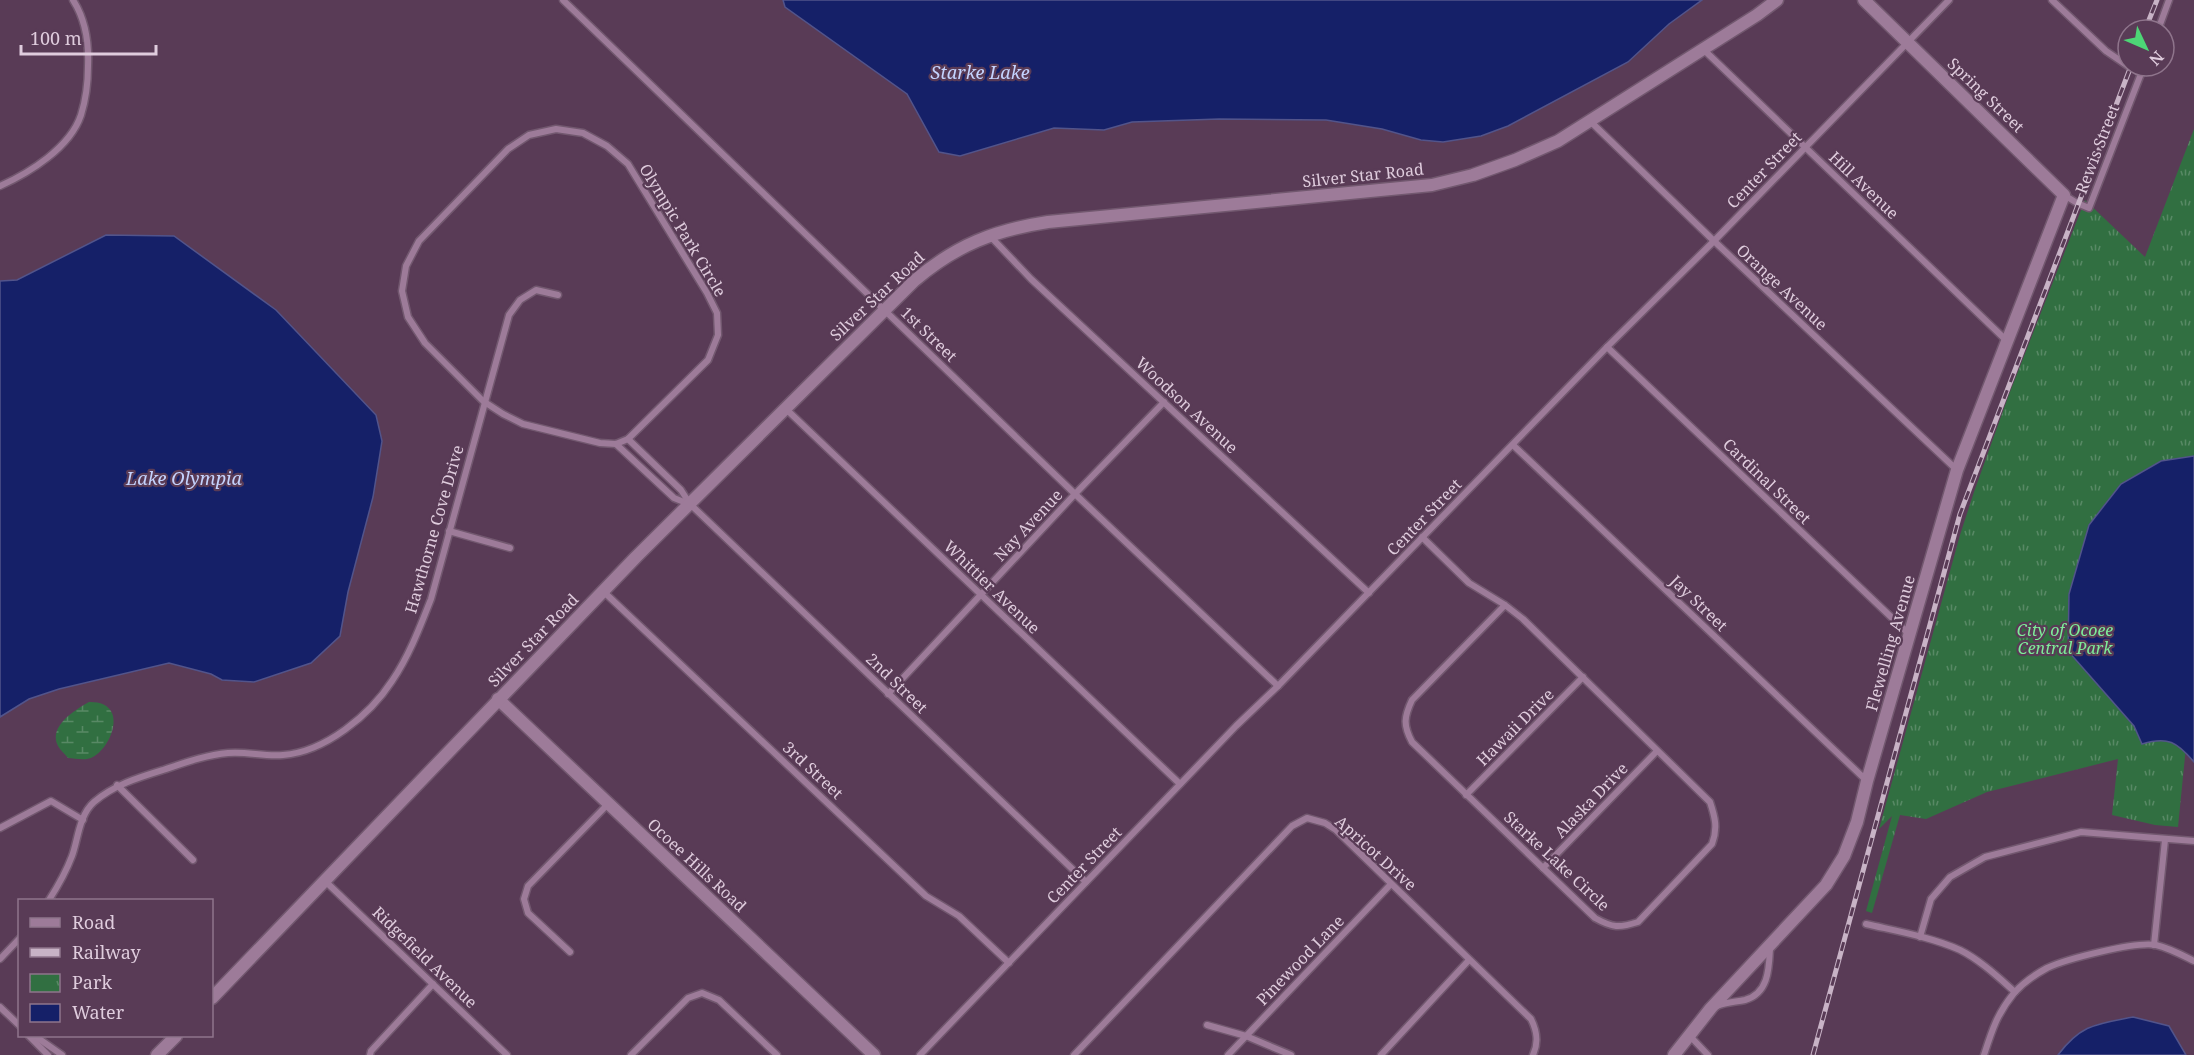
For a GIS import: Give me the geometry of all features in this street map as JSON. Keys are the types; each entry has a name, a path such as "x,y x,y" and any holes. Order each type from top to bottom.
{"main road":[{"name":"Silver Star Road","path":"213,997 603,591 884,310 933,265 966,245 989,235 1048,222 1432,185 1473,175 1558,141 1777,0"},
{"name":"Spring Street","path":"1864,0 2064,195"},
{"name":"Flewelling Avenue","path":"1674,1055 1711,1008 1826,885 1844,856 1857,822 1957,470 2064,195"},
{"name":"Ocoee Hills Road","path":"498,699 874,1055"},
{"path":"157,1055 174,1037"}],"street":[{"path":"0,186 25,175 63,144 81,117 88,85 89,45 81,12 73,0"},
{"name":"1st Street","path":"563,0 1075,494 1278,686"},
{"name":"Center Street","path":"920,1055 1180,784 1949,0"},
{"path":"2052,0 2116,58"},
{"path":"2162,18 2169,0"},
{"name":"Hill Avenue","path":"1702,49 2007,342"},
{"name":"Rewis Street","path":"2089,208 2140,78"},
{"name":"Orange Avenue","path":"1590,121 1714,242 1957,470"},
{"name":"Olympic Park Circle","path":"556,129 583,133 607,146 628,164 717,313 718,335 708,360 628,439 616,444 600,443 523,424 483,401 425,343 408,317 402,291 406,266 419,241 508,149 529,135 556,129"},
{"name":"Spring Street","path":"2064,195 2089,208"},
{"name":"Woodson Avenue","path":"989,235 1030,279 1369,593"},
{"name":"Hawthorne Cove Drive","path":"50,899 72,857 83,820 91,804 117,785 192,760 230,752 283,755 310,749 339,735 364,714 392,682 416,638 431,599 483,401 509,315 520,300 536,290 558,295"},
{"name":"Cardinal Street","path":"1607,347 1909,634"},
{"name":"Nay Avenue","path":"888,694 1164,402"},
{"name":"Whittier Avenue","path":"785,408 1180,784"},
{"path":"628,439 681,490 690,504"},
{"path":"616,444 674,498 690,504"},
{"name":"Jay Street","path":"1513,445 1867,781"},
{"name":"2nd Street","path":"690,504 1086,882"},
{"path":"449,531 510,548"},
{"name":"Starke Lake Circle","path":"1422,537 1469,583 1505,605 1523,619 1710,802 1715,817 1716,833 1712,844 1638,922 1624,927 1610,926 1595,918 1412,742 1405,730 1404,716 1412,700 1505,605"},
{"name":"3rd Street","path":"603,591 926,896 959,916 1009,963"},
{"name":"Hawaii Drive","path":"1466,795 1583,678"},
{"name":"Alaska Drive","path":"1543,868 1657,751"},
{"path":"117,785 193,860"},
{"path":"0,828 51,801 83,820"},
{"path":"570,952 528,913 524,899 528,886 609,804"},
{"name":"Apricot Drive","path":"1074,1055 1293,826 1307,818 1336,830 1531,1019 1537,1031 1536,1049 1533,1055"},
{"path":"1920,937 1931,899 1950,877 1985,857 2081,832 2194,841"},
{"path":"2154,945 2165,840"},
{"name":"Ridgefield Avenue","path":"324,879 507,1055"},
{"name":"Pinewood Lane","path":"1228,1055 1391,884"},
{"path":"1866,924 1920,937 1959,950 1983,965 2016,992"},
{"path":"0,958 18,940"},
{"path":"1711,1008 1726,1002 1743,1000 1758,992 1766,982 1771,944"},
{"path":"1984,1055 1996,1018 2016,992 2034,976 2049,967 2120,947 2154,945 2175,951 2194,961"},
{"path":"1381,1055 1469,960"},
{"path":"370,1055 371,1050 433,984"},
{"path":"631,1055 688,998 702,993 719,1000 777,1055"},
{"path":"0,1007 18,1024"},
{"path":"1207,1025 1246,1036 1291,1055"},
{"path":"1688,1035 1708,1055"},
{"path":"31,1037 48,1055"},
{"path":"38,1037 62,1055"}],"green space":[{"name":"City of Ocoee Central Park","path":"2194,129 2194,666 2178,827 2155,825 2112,815 2118,759 1987,792 1926,819 1900,815 1872,913 1866,911 1892,816 1879,829 1960,535 2008,397 2085,200 2145,257"},
{"path":"89,702 102,704 110,710 114,719 113,729 103,749 95,756 87,759 68,758 58,746 57,732 64,720"}],"water":[{"name":"Starke Lake","path":"783,0 1702,0 1669,24 1628,62 1508,126 1481,136 1443,142 1421,140 1382,129 1326,120 1219,119 1132,122 1104,130 1054,128 960,156 939,152 907,94 785,7"},
{"name":"Lake Olympia","path":"106,235 174,236 276,310 376,415 382,441 373,497 348,592 340,636 311,663 254,682 222,680 211,674 169,663 59,689 29,699 0,717 0,281 17,280"},
{"path":"2194,456 2194,762 2171,742 2159,741 2142,744 2134,726 2068,651 2069,594 2089,525 2121,484 2161,461"},
{"path":"2133,1017 2169,1026 2186,1055 2058,1055 2082,1031 2100,1024"}],"railway":[{"path":"2150,18 2157,0"},
{"path":"1813,1055 1960,514 2126,78"}]}
